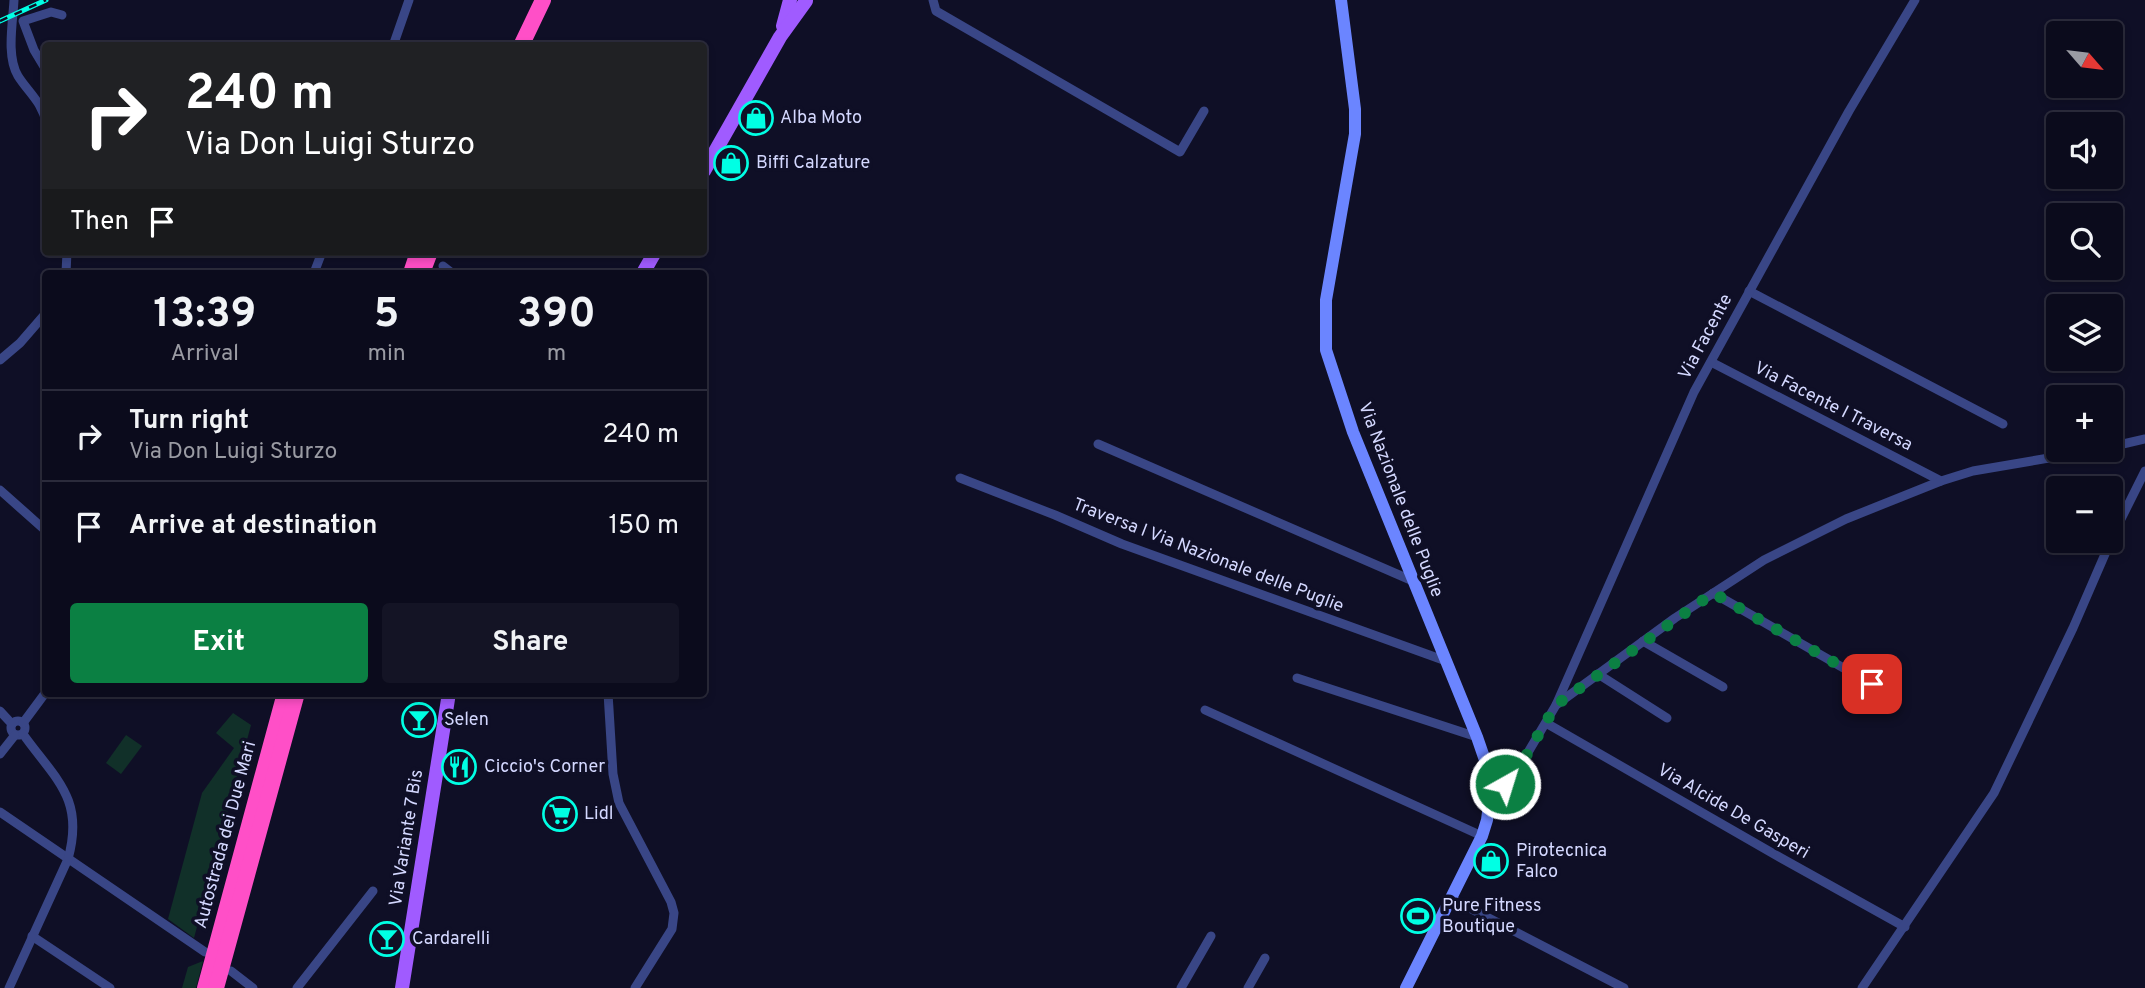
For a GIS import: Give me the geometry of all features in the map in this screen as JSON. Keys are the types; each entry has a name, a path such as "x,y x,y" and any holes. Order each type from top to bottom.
{"highway":[{"path":"511,42 531,0"},
{"path":"523,42 543,0"},
{"name":"Autostrada dei Due Mari","path":"205,988 284,697"},
{"name":"Autostrada dei Due Mari","path":"216,988 296,697"}],"main road":[{"path":"780,37 790,0"},
{"path":"796,0 806,0"},
{"path":"707,166 780,37 806,0"},
{"name":"Via Nazionale delle Puglie","path":"1341,0 1355,109 1355,134 1326,300 1326,350 1353,432 1477,737 1488,772 1489,809 1482,836 1406,988"},
{"name":"Via Variante 7 Bis","path":"402,988 448,697"}],"street":[{"path":"14,0 14,64 17,75 38,101 42,111"},
{"path":"394,42 409,0"},
{"path":"933,0 936,11 1180,152 1204,111"},
{"name":"Via Facente","path":"1489,809 1556,705 1694,392 1849,111 1915,0"},
{"path":"42,64 23,21 51,12 62,15"},
{"path":"443,266 448,270"},
{"path":"1749,291 2003,424"},
{"path":"0,360 20,344 42,318"},
{"name":"Via Facente I Traversa","path":"1711,362 1941,481"},
{"path":"2123,444 2145,439"},
{"path":"1098,444 1413,582"},
{"path":"1556,705 1643,641 1764,560 1846,519 1941,481 1973,471 2046,459"},
{"path":"1862,988 1994,793 2145,471"},
{"name":"Traversa I Via Nazionale delle Puglie","path":"960,478 1122,544 1446,661"},
{"path":"0,490 42,527"},
{"path":"1713,593 1894,697"},
{"path":"1643,641 1723,687"},
{"path":"1598,674 1667,718"},
{"path":"1297,678 1477,737"},
{"path":"23,723 42,697"},
{"path":"608,697 613,774 619,803 671,902 674,913 672,929 635,988"},
{"path":"1205,710 1482,836"},
{"path":"0,711 12,724"},
{"path":"0,754 19,734 25,730 23,723 18,720 12,724 11,730 19,734 65,791 74,822 68,859 9,988"},
{"name":"Via Alcide De Gasperi","path":"1546,723 1905,927"},
{"path":"1488,772 1503,788"},
{"path":"0,812 205,952"},
{"path":"297,988 373,891"},
{"path":"1452,899 1624,988"},
{"path":"32,936 110,988"},
{"path":"1181,988 1212,936"},
{"path":"1248,988 1265,958"},
{"path":"231,971 253,988"}],"green space":[{"path":"233,713 251,725 194,938 168,919 202,793 234,748 216,733"},
{"path":"126,735 142,746 121,774 106,763"},
{"path":"203,961 196,988 182,988 188,967"}],"railway":[{"path":"0,21 46,0"}],"place":[{"name":"Alba Moto","path":"756,118"},
{"name":"Biffi Calzature","path":"731,163"},
{"name":"Selen","path":"419,720"},
{"name":"Ciccio's Corner","path":"459,767"},
{"name":"Lidl","path":"560,814"},
{"name":"Pirotecnica Falco","path":"1491,861"},
{"name":"Pure Fitness Boutique","path":"1418,916"},
{"name":"Cardarelli","path":"387,939"}],"route":[{"path":"1505,784 1507,788 1556,705 1713,593 1872,684"}]}
